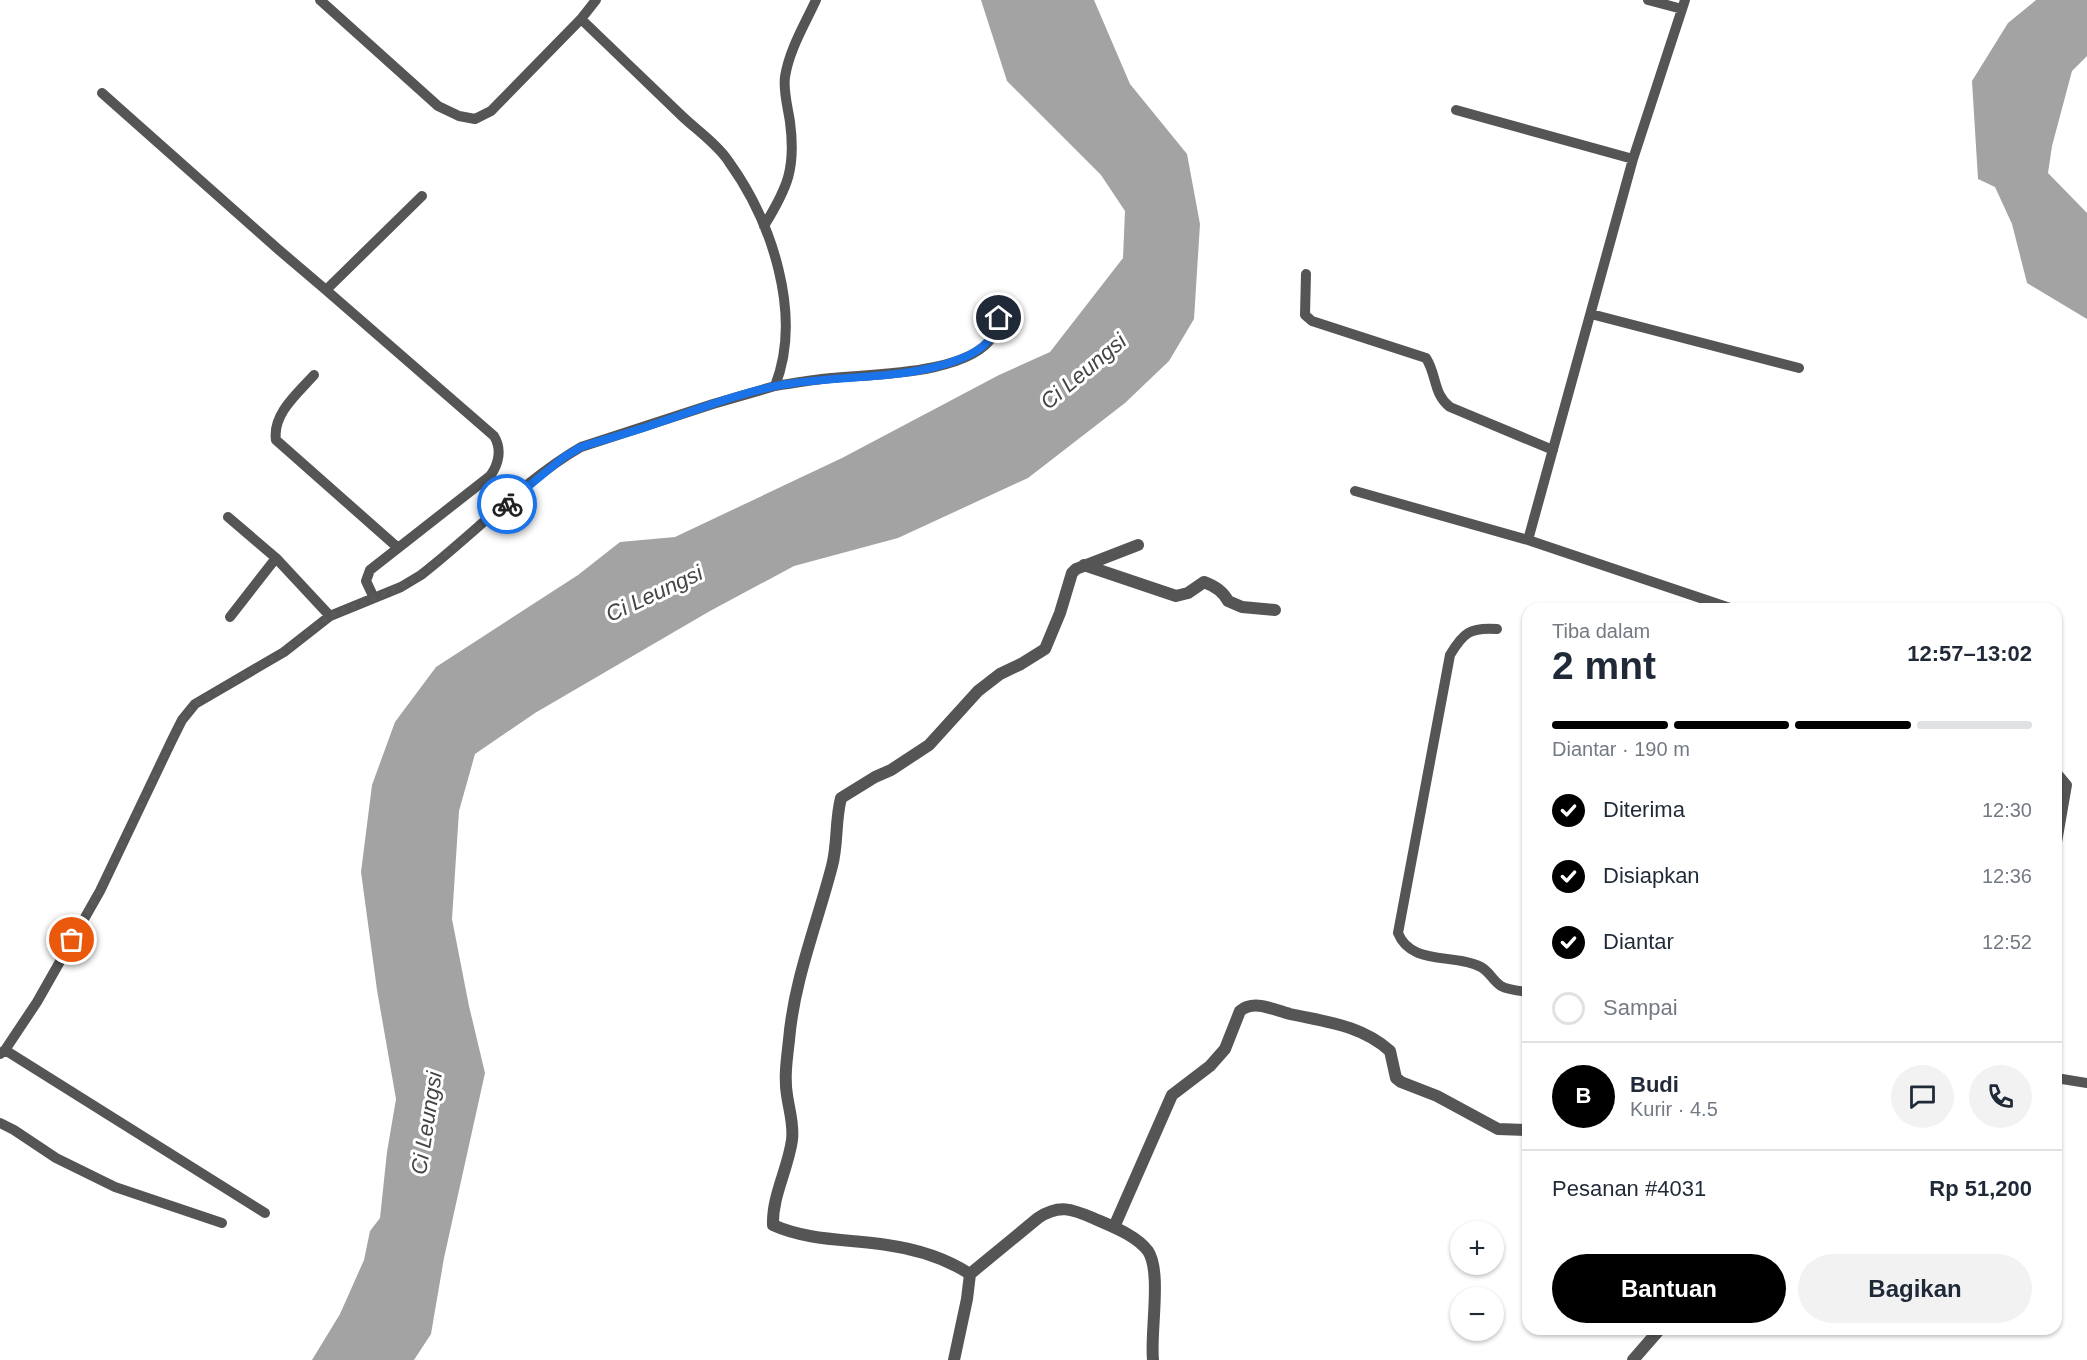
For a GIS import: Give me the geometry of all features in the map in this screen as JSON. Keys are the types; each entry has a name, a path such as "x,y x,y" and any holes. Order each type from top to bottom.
{"street":[{"path":"970,1274 954,1264 919,1251 788,1232 772,1225 772,1212 788,1163 793,1129 786,1093 789,1036 805,953 832,867 842,798 929,745 978,691 1000,674 1045,649 1060,613 1072,573 1084,565 1138,545"},
{"path":"1084,565 1176,596 1188,593 1204,582 1217,588 1228,601 1234,604 1275,610"},
{"path":"1114,1227 1172,1095 1210,1066 1225,1049 1240,1011 1245,1007 1256,1005 1338,1023 1372,1037 1390,1051 1396,1078 1401,1082 1437,1096 1498,1129 1522,1130"},
{"path":"954,1360 970,1274 1038,1218 1049,1211 1061,1209 1076,1211 1114,1227 1140,1243 1148,1251 1153,1261 1155,1290 1151,1347 1153,1360"},
{"path":"1633,1360 1655,1335"}],"lane":[{"path":"320,0 438,106 459,116 475,119 491,111 581,19 596,0"},
{"path":"764,226 783,195 790,175 793,146 785,79 788,61 816,0"},
{"path":"1528,540 1633,159 1684,5 1648,0"},
{"path":"581,19 728,160 764,226 780,270 782,288 784,348 782,369 775,386"},
{"path":"102,93 494,436 499,446 498,459 490,476 370,570 366,581 374,598"},
{"path":"1456,111 1633,159"},
{"path":"326,290 422,196"},
{"path":"1306,274 1305,315 1312,321 1426,358 1432,367 1440,399 1450,407 1553,450"},
{"path":"1591,314 1799,368"},
{"path":"265,1213 3,1052 37,1002 100,891 182,720 195,704 284,652 330,616 401,587 421,575 564,457 581,447 775,386 831,378 892,374 951,362 982,348 993,337 999,318"},
{"path":"314,375 278,419 274,431 276,440 397,547"},
{"path":"1355,491 1528,540 1715,603"},
{"path":"228,517 276,558 330,616"},
{"path":"230,617 276,558"},
{"path":"1497,629 1479,628 1468,632 1450,655 1398,933 1402,943 1410,950 1479,965 1490,973 1502,987 1522,991"},
{"path":"2062,779 2067,785 2062,814"},
{"path":"2062,1079 2087,1083"},
{"path":"0,1123 56,1158 115,1187 222,1223"}],"water":[{"name":"Ci Leungsi","path":"981,0 1094,0 1130,84 1187,154 1200,224 1194,319 1169,361 1125,403 1028,478 898,538 794,566 710,611 535,713 475,754 459,811 452,919 485,1073 444,1258 431,1334 414,1360 312,1360 340,1314 364,1260 370,1231 380,1218 387,1152 396,1099 377,990 361,872 372,785 395,722 436,667 578,575 620,542 675,537 842,458 999,375 1050,352 1123,258 1125,211 1101,175 1007,81"},
{"path":"2036,0 2087,0 2087,56 2072,71 2052,146 2048,173 2087,213 2087,319 2027,283 2012,224 1995,187 1978,179 1972,81 2008,23"}],"way so far":[{"path":"72,940 100,891 182,720 195,704 284,652 330,616 401,587 421,575 507,504"}],"route":[{"path":"507,504 564,457 581,447 775,386 910,371 961,359 982,348 993,337 999,318"}]}
